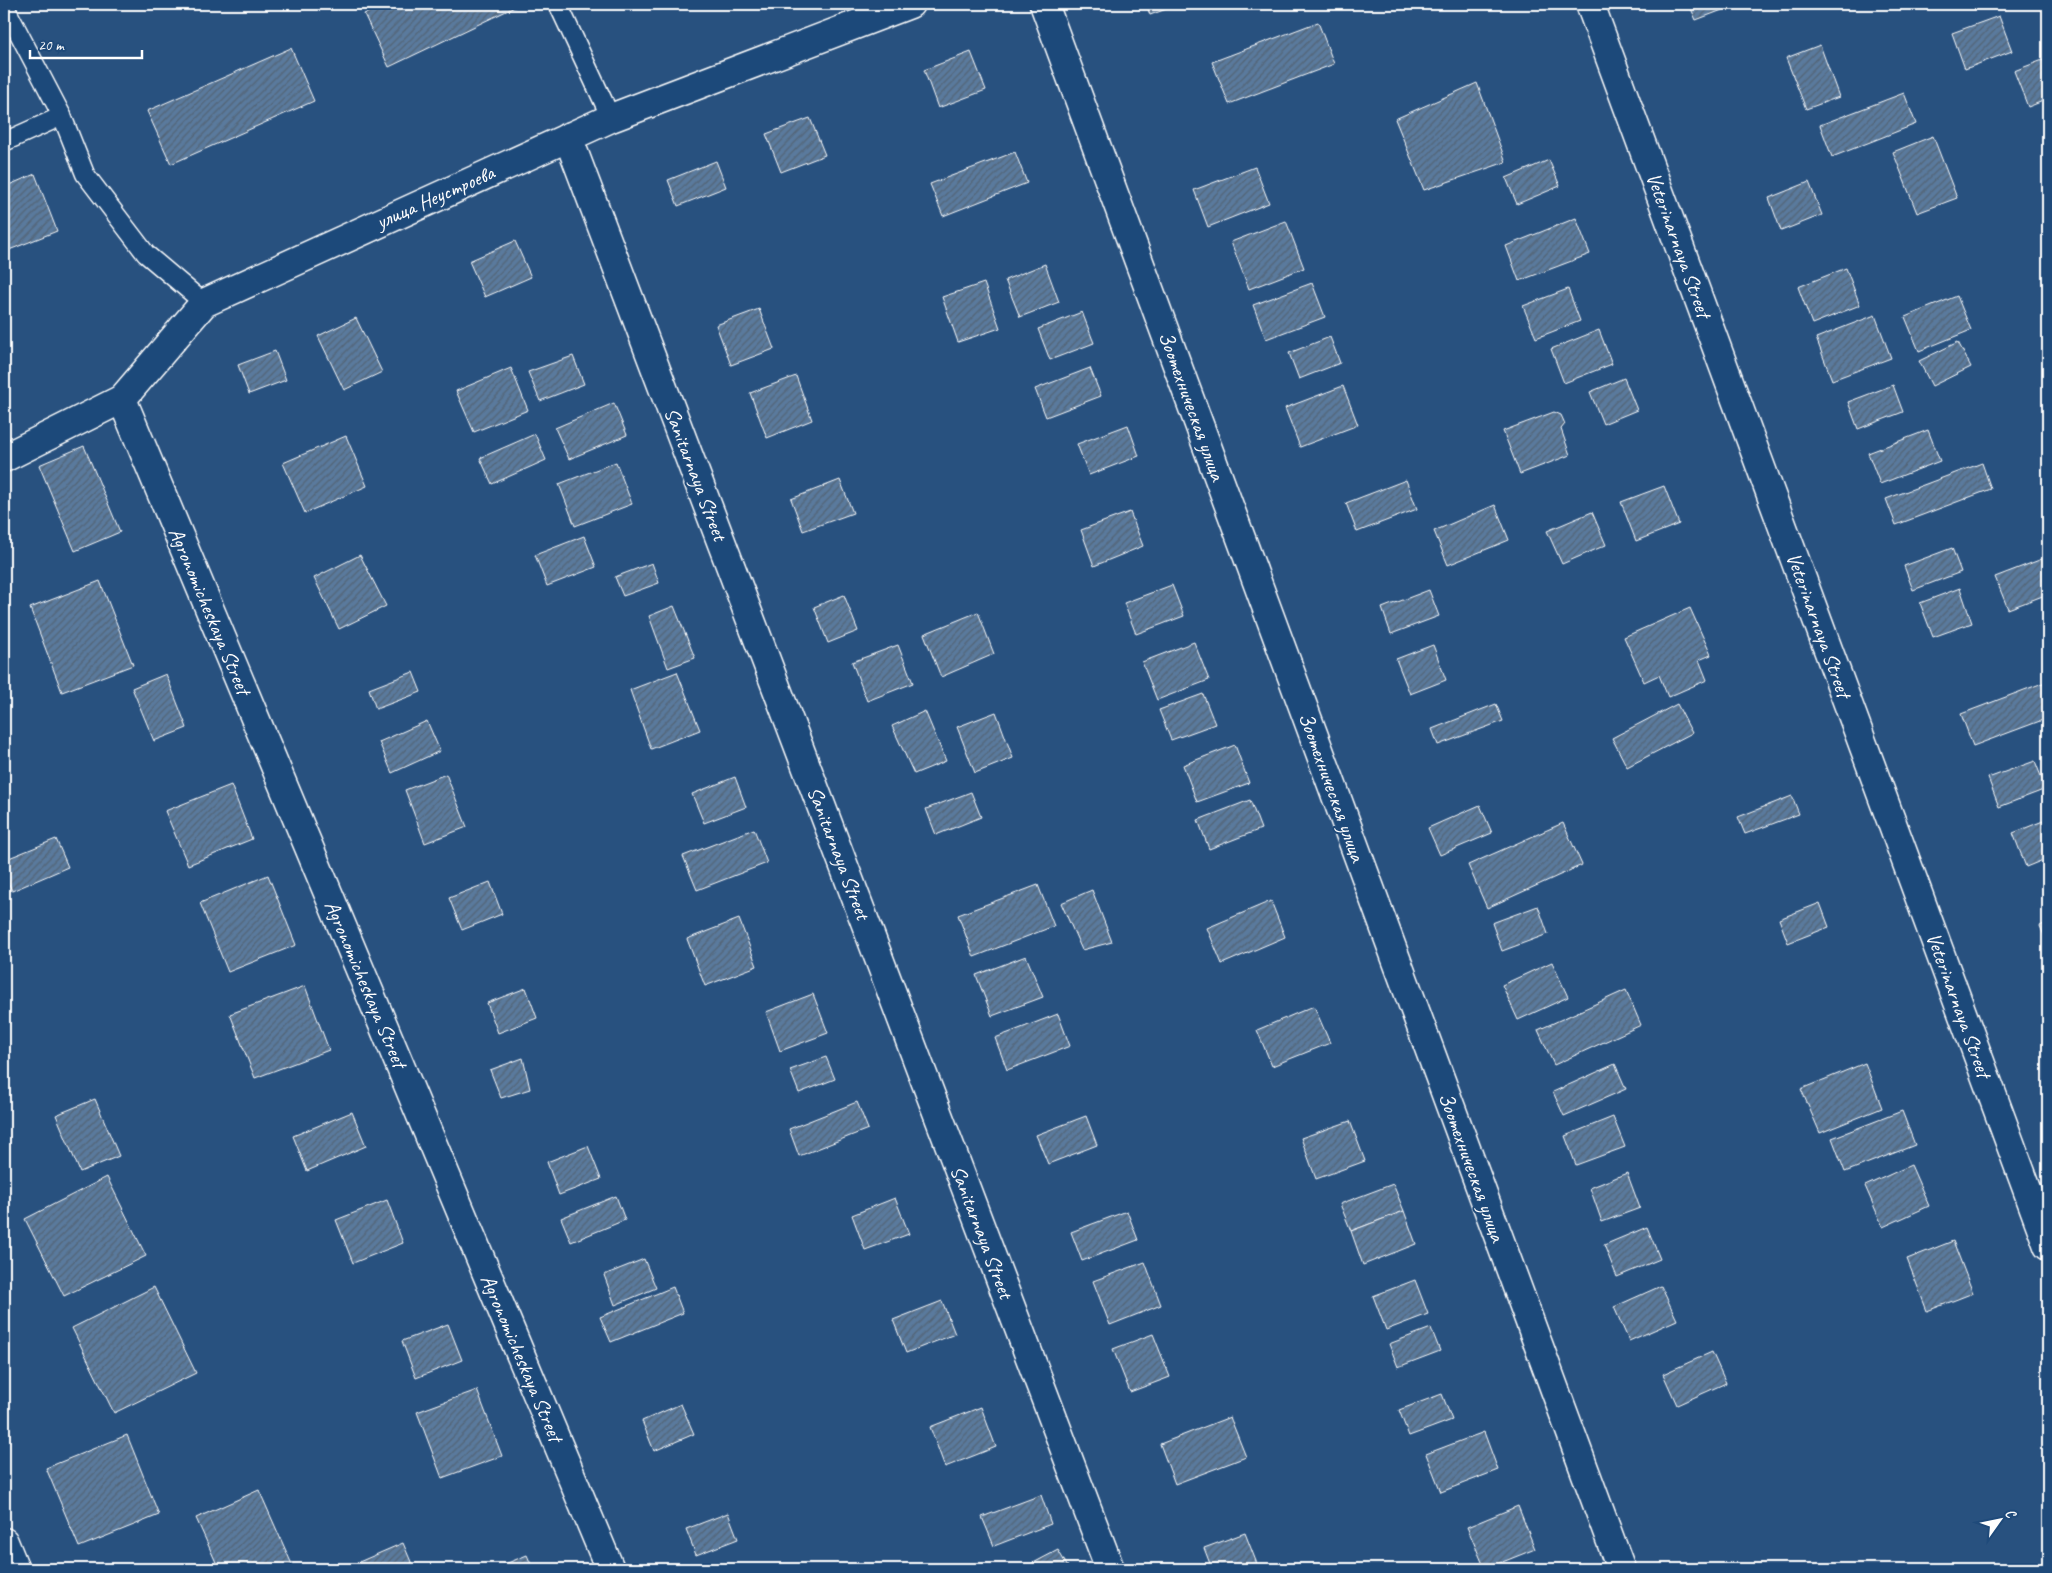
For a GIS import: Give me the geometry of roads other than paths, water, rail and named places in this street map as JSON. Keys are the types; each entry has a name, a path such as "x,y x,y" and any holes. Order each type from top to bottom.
{"street":[{"name":"улица Неустроева","path":"4,458 122,399 204,302 611,118 910,4"},
{"name":"Зоотехническая улица","path":"1044,4 1620,1569"},
{"name":"Veterinarnaya Street","path":"1590,4 2048,1246"},
{"name":"Sanitarnaya Street","path":"568,137 1110,1569"},
{"name":"Agronomicheskaya Street","path":"122,399 610,1569"},
{"path":"4,1542 16,1569"}],"lane":[{"path":"558,4 611,118"},
{"path":"4,5 62,116 85,174 146,254 204,302"},
{"path":"4,142 62,116"}]}
